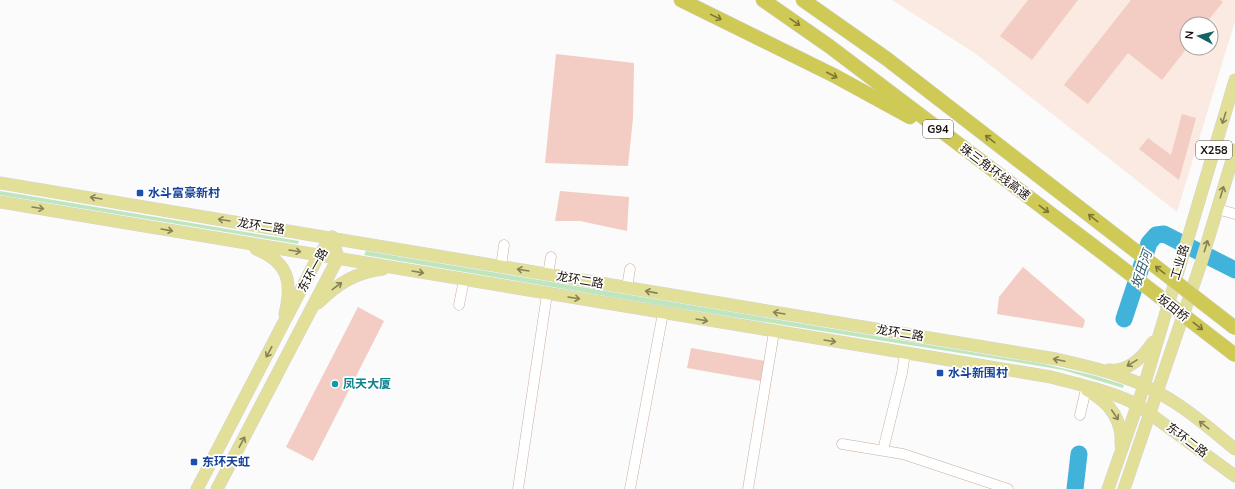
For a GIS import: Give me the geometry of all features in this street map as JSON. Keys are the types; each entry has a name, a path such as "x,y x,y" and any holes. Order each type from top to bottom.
{"highway":[{"path":"681,0 841,79 953,141"},
{"name":"珠三角环线高速","path":"763,0 829,46 1112,260"},
{"name":"珠三角环线高速","path":"803,0 887,59 1124,242"},
{"path":"816,0 887,59"},
{"name":"坂田桥","path":"1124,242 1235,328"},
{"name":"坂田桥","path":"1112,260 1235,355"}],"main road":[{"name":"工业路","path":"1108,489 1144,386 1157,337 1235,80"},
{"name":"工业路","path":"1124,489 1201,263 1235,150"},
{"name":"龙环二路","path":"0,183 1035,355 1098,368 1156,392"},
{"name":"龙环二路","path":"0,202 1037,375 1073,383 1120,397 1138,405"},
{"name":"东环一路","path":"197,489 320,255 332,237"},
{"name":"东环一路","path":"217,489 338,258 332,237"},
{"path":"238,242 269,255 282,266 286,273 288,294 280,330"},
{"path":"309,313 332,290 353,276 376,270 398,268"},
{"path":"1098,368 1118,371 1134,363 1146,353 1157,337"},
{"path":"1073,383 1086,389 1107,404 1118,419 1122,438 1120,456"},
{"name":"东环二路","path":"1156,392 1174,402 1235,449"},
{"name":"东环二路","path":"1138,405 1235,476"}],"street":[{"path":"1217,209 1235,214"},
{"path":"500,266 504,245"},
{"path":"548,274 551,257"},
{"path":"627,287 630,269"},
{"path":"459,305 464,279"},
{"path":"518,489 547,294"},
{"path":"630,489 663,313"},
{"path":"748,489 774,332"},
{"path":"883,450 902,373 905,354"},
{"path":"1080,415 1086,389"},
{"path":"842,444 883,450 919,458 1008,489"}],"shaded area":[{"path":"892,0 1235,0 1235,21 1177,212 976,54"}],"green space":[{"path":"0,191 299,241 298,244 0,195"},
{"path":"366,251 1044,364 1096,376 1124,385 1123,388 1063,370 664,306 364,255"}],"building":[{"path":"1028,0 1078,0 1032,60 1000,36"},
{"path":"1131,0 1220,0 1223,2 1212,16 1179,16 1179,56 1181,56 1162,80 1128,53 1088,104 1064,85"},
{"path":"556,54 634,63 633,118 628,166 545,163"},
{"path":"1182,114 1196,118 1179,180 1139,149 1148,138 1171,155"},
{"path":"560,191 629,197 627,231 580,221 555,221"},
{"path":"1023,267 1085,320 1083,328 997,314 999,297"},
{"name":"凤天大厦","path":"358,307 384,321 313,461 286,447"},
{"path":"691,348 765,361 761,381 687,368"}],"waterway":[{"name":"坂田河","path":"1124,319 1149,243 1156,235 1164,234 1235,270"},
{"name":"坂田河","path":"1075,489 1079,454"}],"place":[{"name":"水斗富豪新村","path":"140,193"},
{"name":"水斗新围村","path":"940,373"},
{"name":"凤天大厦","path":"335,384"},
{"name":"东环天虹","path":"194,462"}]}
